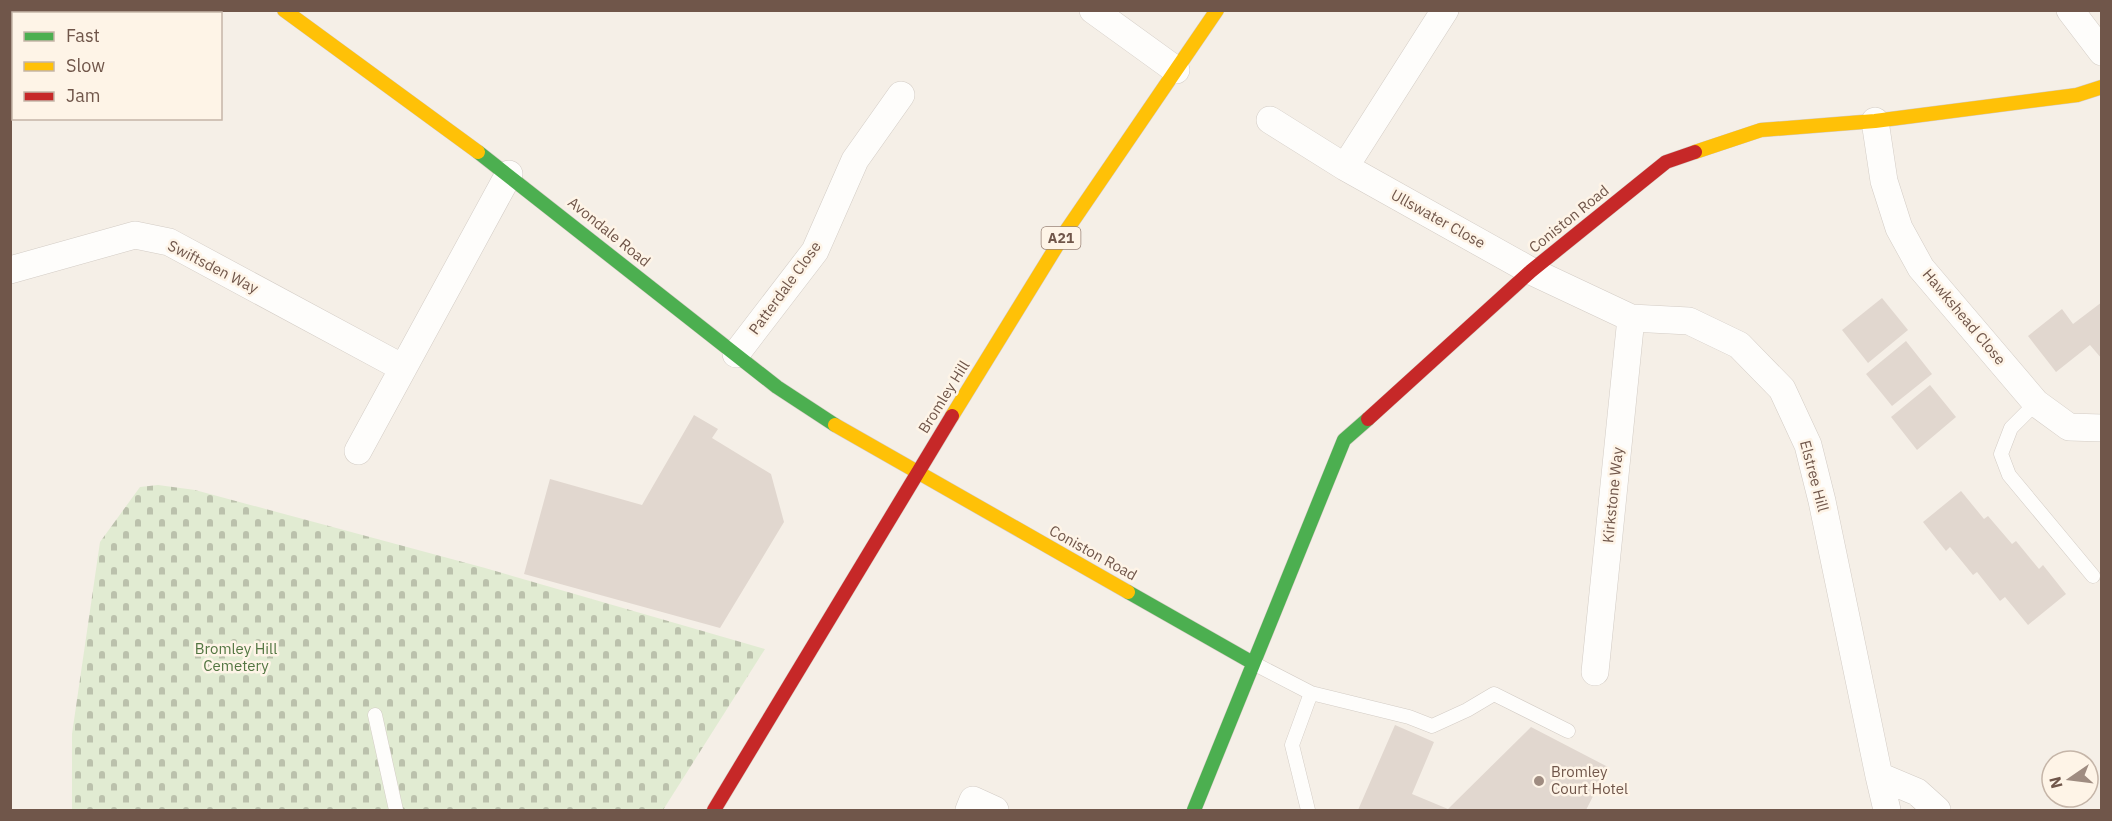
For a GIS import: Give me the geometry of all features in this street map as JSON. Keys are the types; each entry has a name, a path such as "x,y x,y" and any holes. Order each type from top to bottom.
{"street":[{"name":"Avondale Road","path":"284,10 509,174 777,387 844,431 917,473"},
{"path":"1093,10 1176,70"},
{"name":"Bromley Hill","path":"714,810 1066,231 1216,10"},
{"path":"1345,167 1445,10"},
{"path":"2070,10 2102,52"},
{"name":"Coniston Road","path":"1194,810 1344,440 1531,271 1666,162 1761,130 1875,121 2077,95 2102,87"},
{"name":"Patterdale Close","path":"736,354 815,251 855,160 901,95"},
{"name":"Ullswater Close","path":"1270,120 1345,167 1531,271"},
{"name":"Hawkshead Close","path":"1875,121 1884,181 1899,228 1921,268 2036,403 2069,427 2102,428"},
{"path":"358,452 509,174"},
{"name":"Swiftsden Way","path":"10,270 135,235 169,242 403,368"},
{"name":"Elstree Hill","path":"1531,271 1631,318 1689,321 1738,345 1782,389 1808,445 1822,501 1887,810"},
{"name":"Kirkstone Way","path":"1595,672 1631,318"},
{"name":"Coniston Road","path":"917,473 1253,663"},
{"path":"1879,776 1917,792 1937,810"},
{"path":"969,810 973,800 995,810"}],"lane":[{"path":"2036,403 2011,428 2001,454 2009,475 2093,576"},
{"path":"1253,663 1311,693 1409,717 1432,726 1467,710 1494,694 1568,731"},
{"path":"1308,810 1292,745 1311,693"},
{"path":"375,715 396,810"}],"green space":[{"name":"Bromley Hill Cemetery","path":"158,485 195,490 485,568 765,649 663,810 72,810 72,734 100,542 140,487"}],"building":[{"path":"1882,298 1908,330 1868,363 1842,330"},
{"path":"2102,302 2102,359 2090,345 2056,372 2028,336 2062,309 2073,324"},
{"path":"1906,341 1932,374 1892,406 1866,374"},
{"path":"1930,385 1956,417 1917,450 1891,417"},
{"path":"694,415 718,429 712,438 771,474 784,522 720,628 524,574 550,479 642,505"},
{"path":"1961,491 1984,519 1988,516 2012,544 2016,541 2039,569 2043,565 2066,594 2028,625 2005,597 2000,601 1977,572 1973,575 1950,547 1946,551 1923,522"},
{"name":"Bromley Court Hotel","path":"1395,725 1434,742 1412,794 1448,809 1531,727 1608,767 1586,810 1358,810"}],"traffic: fast":[{"path":"478,152 777,387 835,425"},
{"path":"1194,810 1344,440 1368,419"},
{"path":"1128,592 1253,663"}],"traffic: slow":[{"path":"284,10 478,152"},
{"path":"952,416 1066,231 1217,10"},
{"path":"1695,152 1761,130 1875,121 2077,95 2102,87"},
{"path":"835,425 1128,592"}],"traffic: jam":[{"path":"1368,419 1531,271 1666,162 1695,152"},
{"path":"714,810 952,416"}],"place":[{"name":"Bromley Court Hotel","path":"1539,781"}]}
